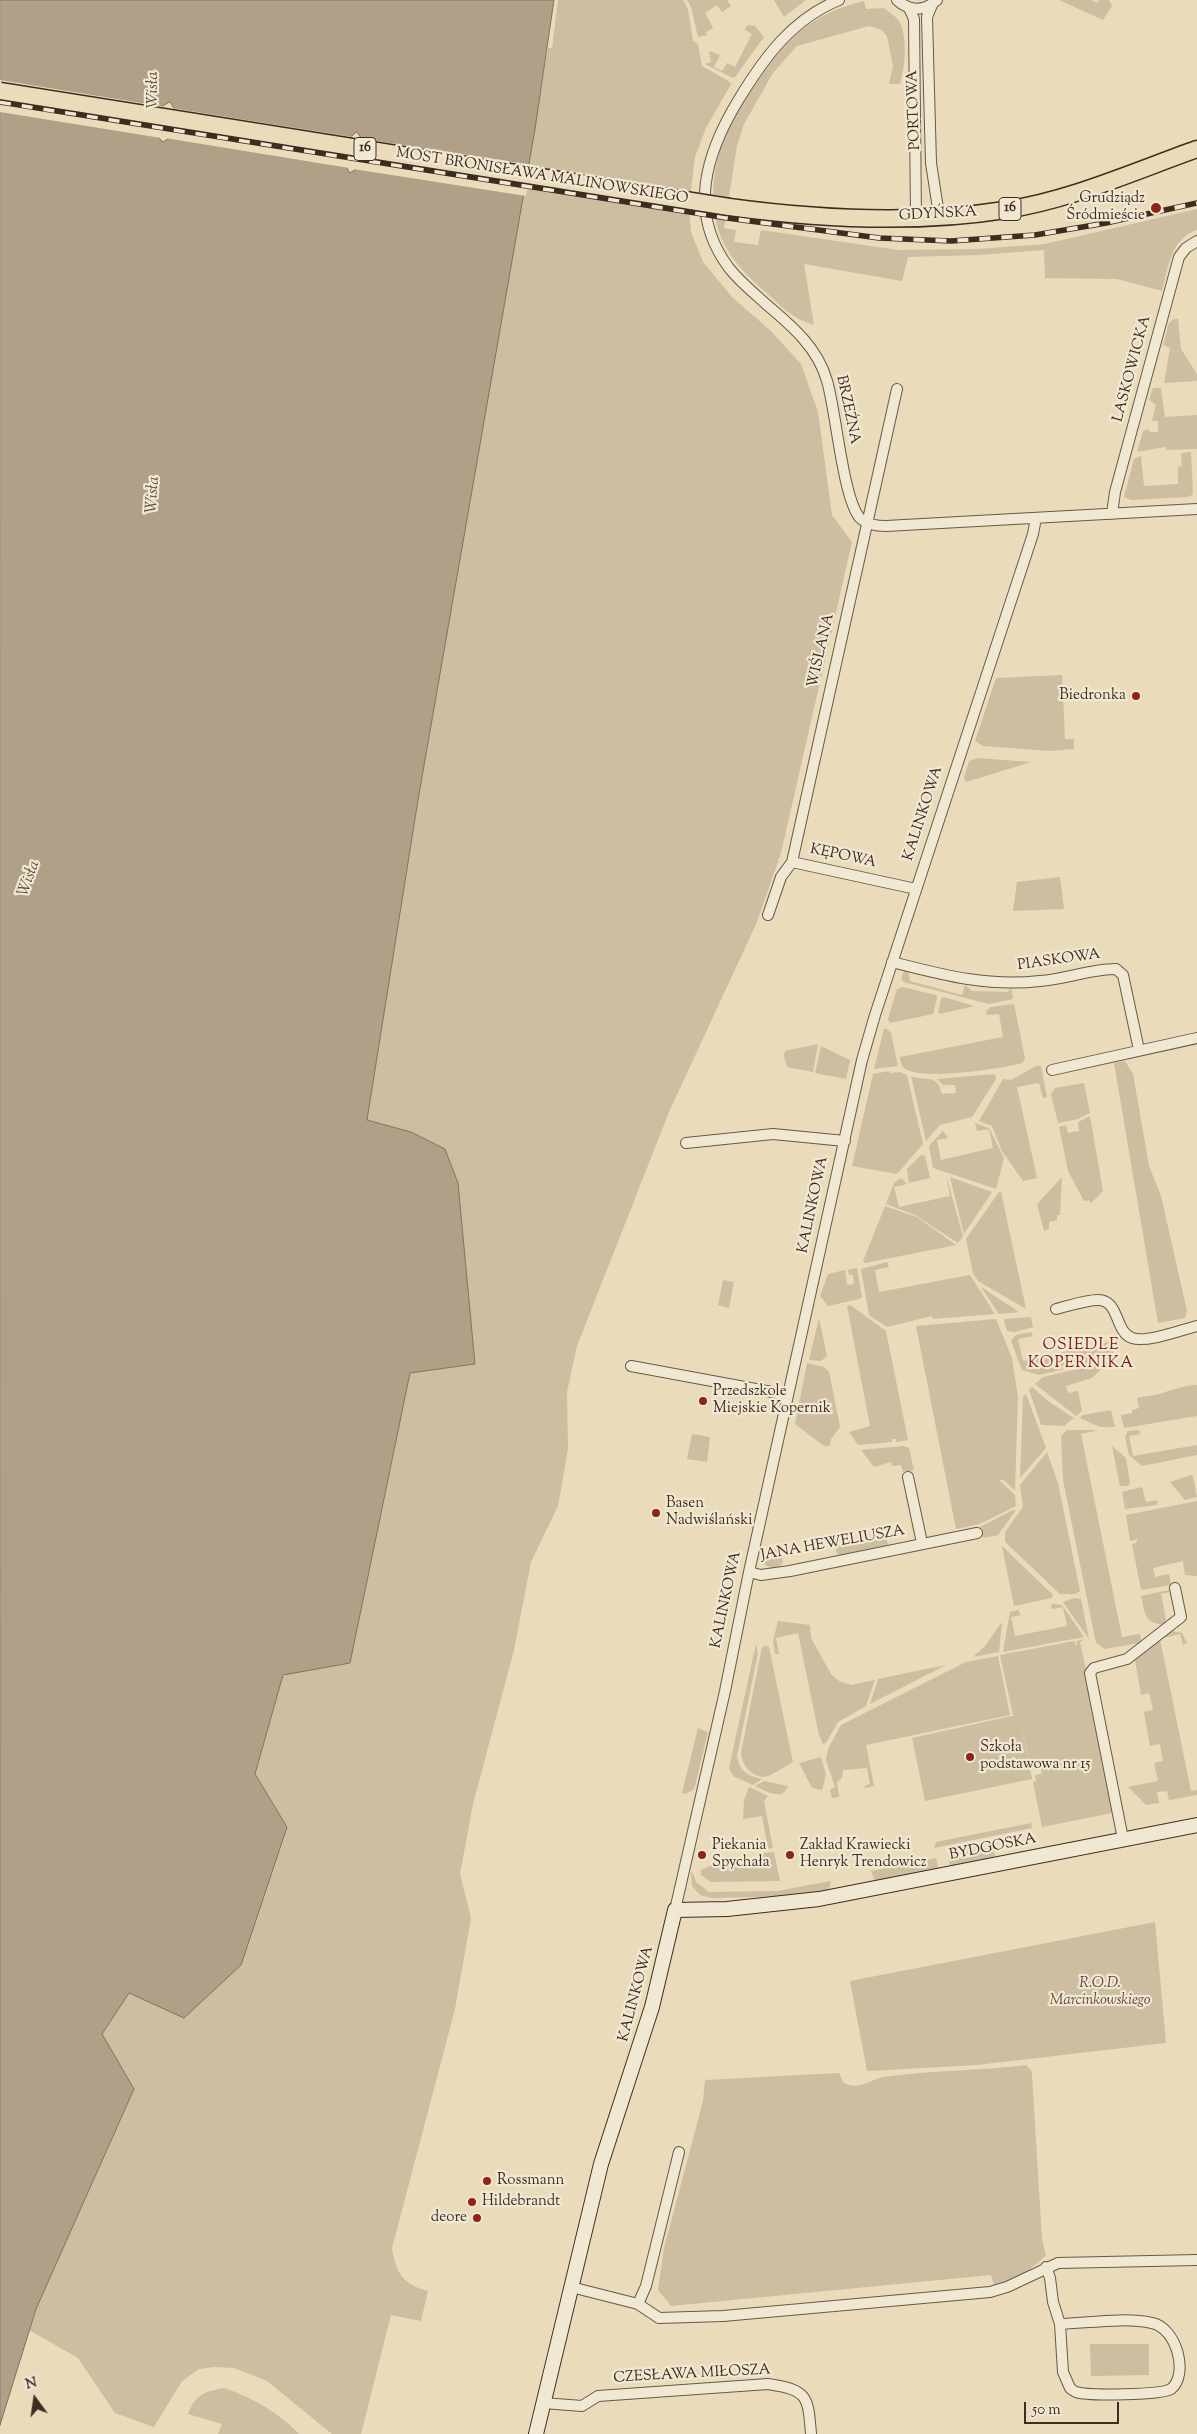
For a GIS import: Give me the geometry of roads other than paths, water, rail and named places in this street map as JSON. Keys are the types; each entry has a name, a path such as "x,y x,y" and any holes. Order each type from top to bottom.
{"main road":[{"name":"MOST BRONISŁAWA MALINOWSKIEGO","path":"0,91 729,207"},
{"name":"GDYŃSKA","path":"729,207 812,216 916,217 1006,210 1045,201 1197,149"}],"street":[{"name":"BRZEŹNA","path":"838,0 810,14 795,26 778,42 760,65 726,119 712,151 704,202 712,234 719,252 730,268 793,328 820,362 832,403 851,505 866,523"},
{"path":"897,0 909,8 919,9 934,2"},
{"name":"PORTOWA","path":"934,2 927,17 930,142 939,215"},
{"name":"PORTOWA","path":"909,8 914,19 916,217"},
{"name":"LASKOWICKA","path":"1112,514 1115,492 1179,256 1186,248 1197,241"},
{"name":"WIŚLANA","path":"768,915 781,878 792,862 897,389"},
{"path":"866,523 886,526 1197,510"},
{"name":"KALINKOWA","path":"536,2434 601,2164 650,2015 675,1910 725,1691 749,1572 862,1060 892,962 1033,534 1036,518"},
{"name":"KĘPOWA","path":"792,862 916,889"},
{"name":"PIASKOWA","path":"892,962 964,980 987,983 1040,982 1116,969 1123,975 1139,1050"},
{"path":"1052,1070 1197,1038"},
{"path":"686,1143 773,1134 845,1141"},
{"path":"1056,1309 1098,1300 1104,1302 1116,1313 1119,1326 1126,1334 1143,1340 1197,1326"},
{"path":"631,1366 788,1395"},
{"name":"JANA HEWELIUSZA","path":"908,1477 922,1543"},
{"name":"JANA HEWELIUSZA","path":"749,1572 762,1575 790,1571 977,1533"},
{"path":"1123,1839 1090,1673 1094,1668 1127,1659 1180,1617 1175,1588"},
{"name":"BYDGOSKA","path":"675,1910 727,1909 819,1899 1197,1825"},
{"path":"638,2304 646,2286 679,2152"},
{"path":"571,2287 638,2304 659,2318 732,2316 990,2292 1007,2287 1046,2268 1073,2261 1197,2260"},
{"path":"1046,2268 1060,2324 1063,2372 1070,2388 1076,2392 1155,2394 1171,2389 1177,2381 1177,2346 1170,2333 1159,2325 1141,2322 1060,2324"},
{"name":"CZESŁAWA MIŁOSZA","path":"543,2402 582,2406 598,2396 768,2384 790,2387 802,2394 808,2403 811,2434"}],"water":[{"name":"Wisła","path":"0,0 554,0 535,129 418,800 367,1120 411,1132 445,1149 458,1183 475,1364 410,1373 350,1663 283,1675 255,1774 287,1827 241,1965 184,2018 129,1993 102,2034 134,2089 36,2309 0,2425","holes":["170,102 174,108 168,139 163,142 158,137 163,106","357,132 361,138 356,169 350,173 346,167 351,137"]}],"railway":[{"path":"0,102 727,218 879,238 951,241 1035,235 1106,223 1197,203"}],"place":[{"name":"Grudziądz Śródmieście","path":"1156,208"},
{"name":"Biedronka","path":"1136,696"},
{"name":"Przedszkole Miejskie Kopernik","path":"703,1401"},
{"name":"Basen Nadwiślański","path":"656,1513"},
{"name":"Szkoła podstawowa nr 15","path":"970,1757"},
{"name":"Piekania Spychała","path":"702,1855"},
{"name":"Zakład Krawiecki Henryk Trendowicz","path":"790,1855"},
{"name":"Rossmann","path":"487,2181"},
{"name":"Hildebrandt","path":"472,2202"},
{"name":"deore","path":"477,2218"}],"district":[{"name":"OSIEDLE KOPERNIKA","path":"1081,1355"}],"park label":[{"name":"R.O.D. Marcinkowskiego","path":"1100,1992"}]}
